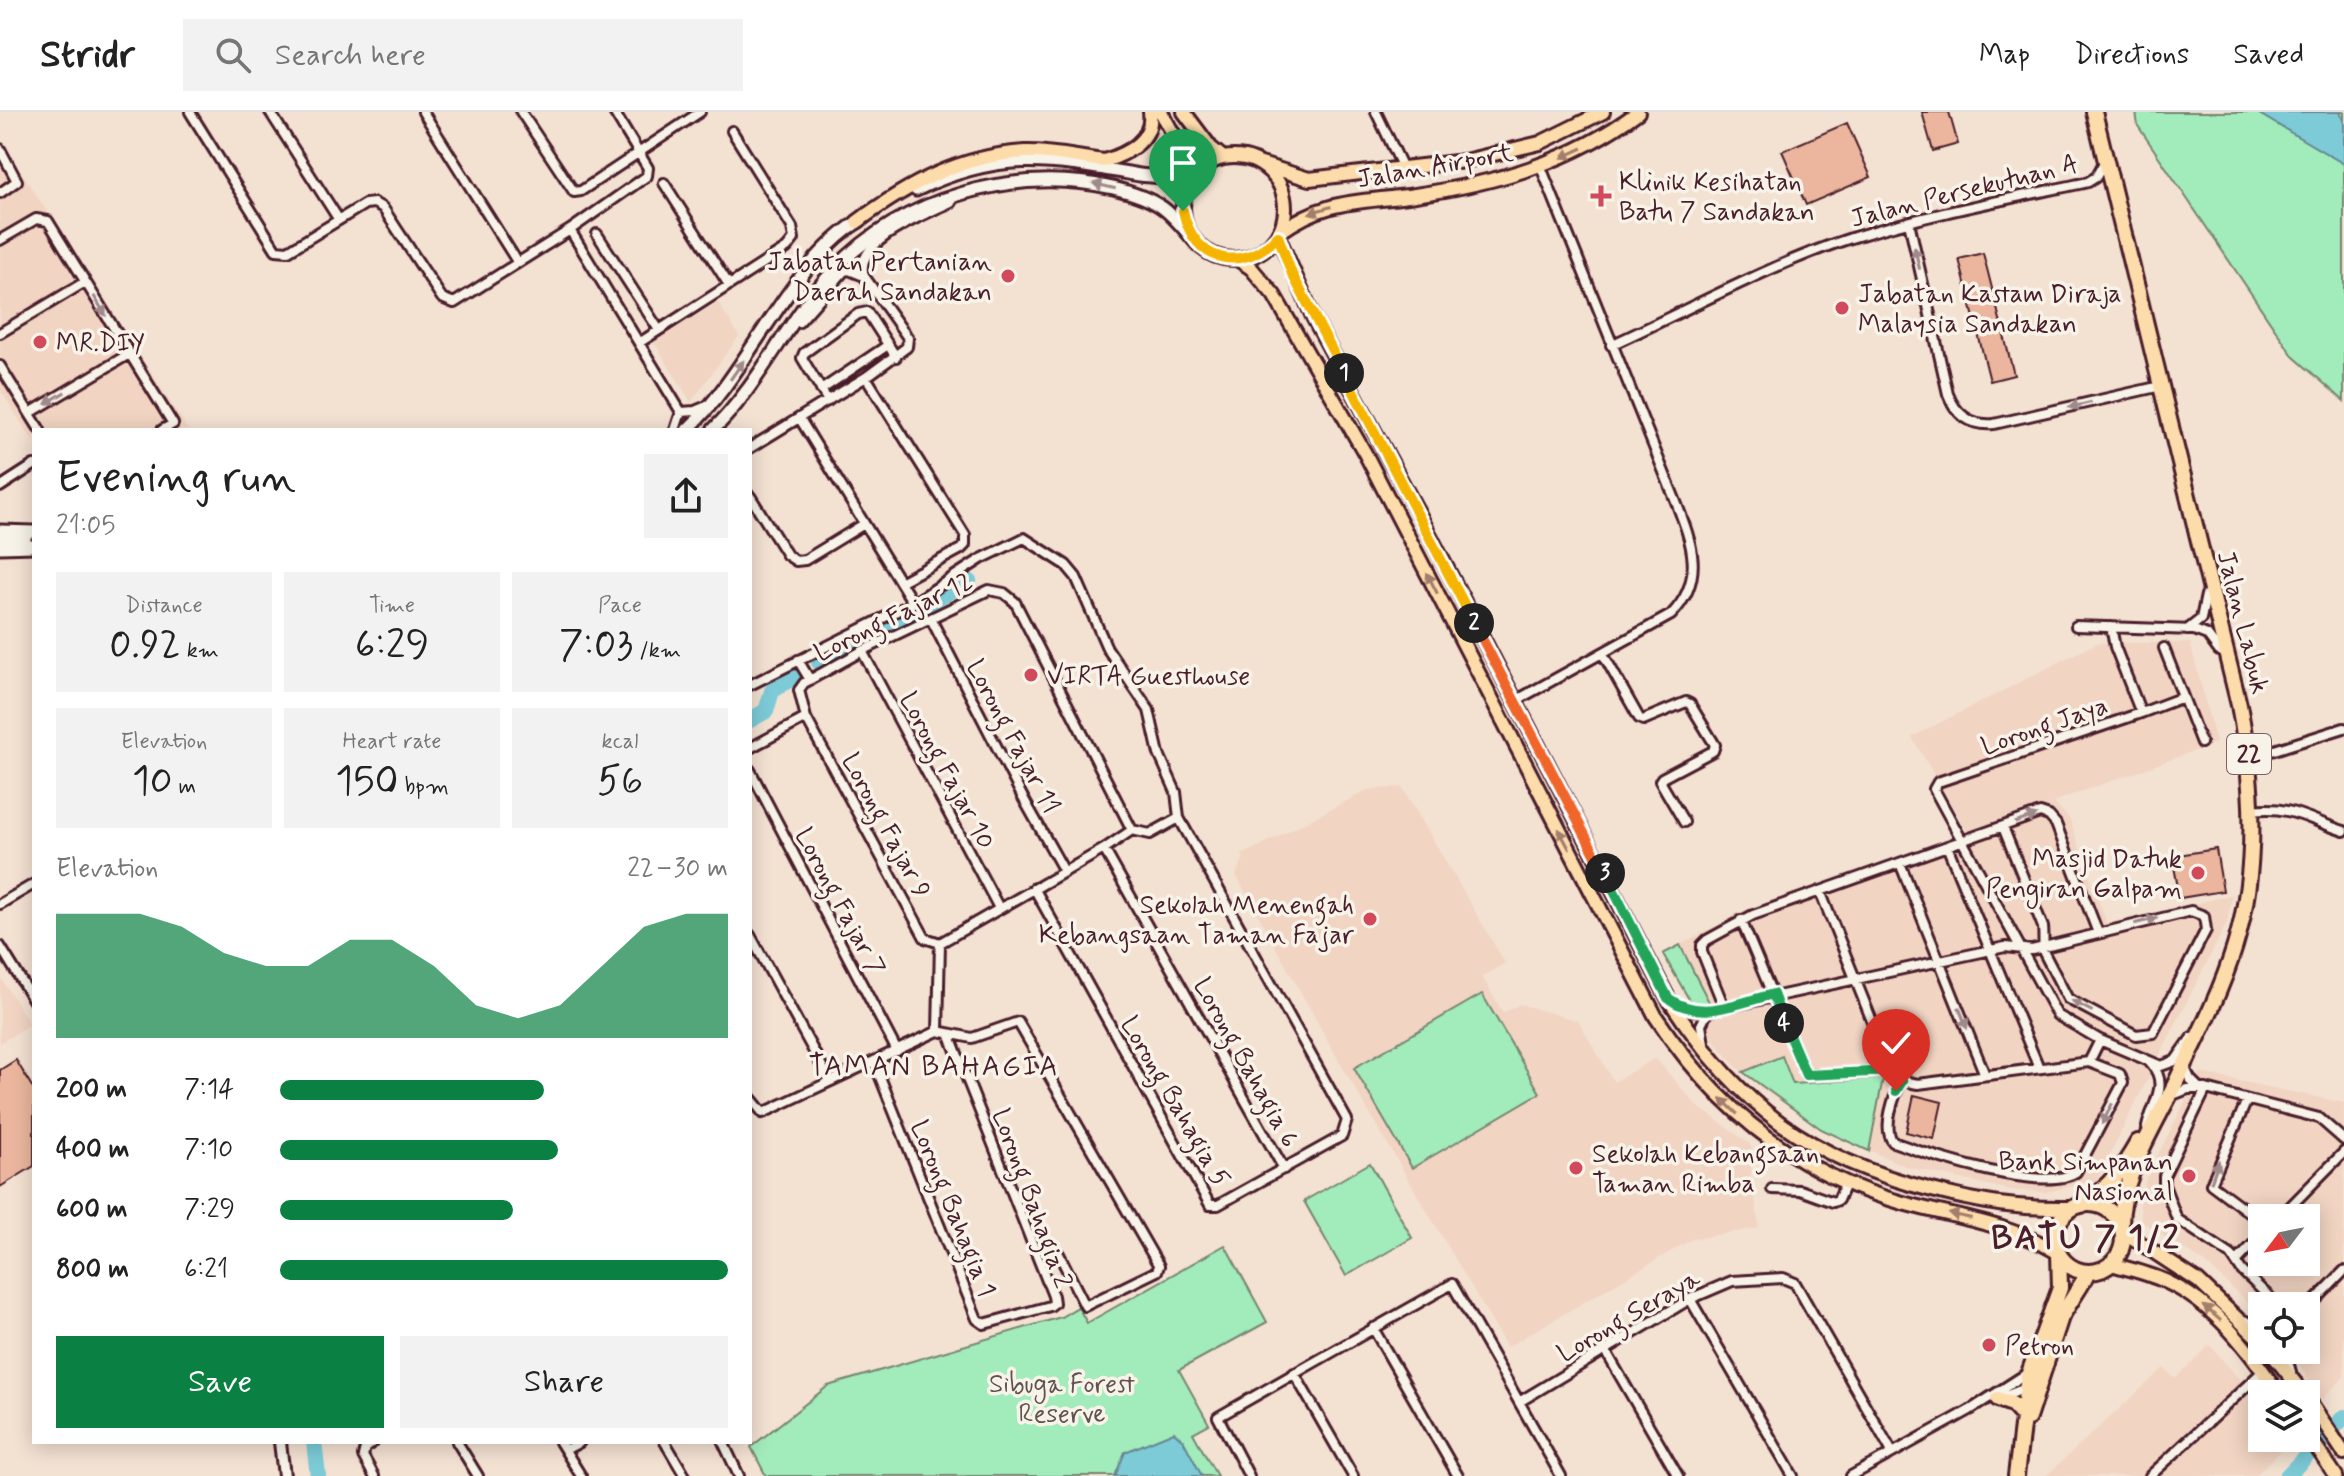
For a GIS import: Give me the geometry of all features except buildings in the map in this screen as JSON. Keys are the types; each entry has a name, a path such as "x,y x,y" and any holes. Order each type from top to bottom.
{"highway":[{"name":"Jalan Labuk","path":"2091,112 2102,166 2239,705 2249,758 2253,810 2247,887 2234,948 2125,1193 2122,1229"},
{"name":"Jalan Labuk","path":"2075,1206 2097,1196 2120,1175 2192,1037 2219,974 2234,926 2246,837 2243,758 2158,386 2091,112"},
{"path":"2027,1410 2026,1388 2031,1367 2056,1303 2061,1274 2055,1233 2063,1215 2075,1206 2100,1205 2117,1218 2122,1229"},
{"name":"22","path":"2111,1264 2122,1245 2122,1229"},
{"path":"2059,1253 2071,1267 2089,1272 2111,1264"},
{"path":"2016,1476 2027,1410 2061,1317 2089,1272"},
{"path":"2026,1388 2034,1382 2051,1343"},
{"path":"1998,1399 2027,1410"}],"main road":[{"path":"689,428 831,244 896,193 960,164 1027,152 1104,161 1139,144 1149,126 1150,112"},
{"path":"1161,112 1179,144 1190,179 1183,211 1193,239"},
{"path":"1184,112 1211,148 1222,157"},
{"name":"Jalan Airport","path":"1261,164 1309,179 1516,151 1556,136 1603,112"},
{"name":"Jalan Airport","path":"1279,234 1319,209 1456,187 1541,167 1584,148 1638,112"},
{"path":"857,222 925,186 986,165 1013,160 1056,161 1190,179 1209,162 1222,157 1242,156 1261,164 1273,174 1285,202 1279,234 1266,249 1237,259"},
{"path":"715,428 748,389 815,293 861,245 913,212 961,194 1005,185 1095,184 1127,191 1163,208 1193,239 1213,254 1237,259 1251,268 1274,295 1366,455 1656,1017 1675,1046 1734,1112 1785,1151 1845,1184 1906,1204 2005,1226 2059,1253"},
{"path":"1279,234 1313,317 1380,438 1668,998 1706,1054 1736,1086 1789,1131 1858,1168 1888,1179 2013,1208 2075,1206"},
{"path":"0,531 32,532"},
{"path":"0,539 32,539"},
{"path":"0,547 32,546"},
{"path":"2122,1229 2198,1281 2248,1327"},
{"path":"2111,1264 2140,1271 2182,1290 2222,1322 2269,1380"},
{"path":"2281,1364 2294,1380"},
{"path":"2320,1416 2343,1452"},
{"path":"2320,1452 2336,1476"}],"street":[{"path":"190,112 276,250 288,251 365,204 379,205 442,298 449,303 460,301 646,178 648,168 614,112"},
{"path":"270,112 339,220"},
{"path":"423,112 518,263"},
{"path":"521,112 574,192 700,112"},
{"path":"1376,112 1403,168"},
{"path":"639,343 787,248 794,239 792,227 732,131"},
{"path":"0,149 17,181 0,193"},
{"name":"Jalan Persekutuan A","path":"1611,345 1848,239 1909,222 2088,182 2096,177 2102,166"},
{"path":"1515,701 1660,622 1681,604 1688,590 1695,558 1685,525 1541,167"},
{"path":"664,183 729,285"},
{"path":"752,447 866,377 907,347 908,338 864,276 861,266 864,255 884,237 956,200 1005,185"},
{"path":"0,240 43,218 48,221 173,424 166,428"},
{"path":"1909,222 1948,394 1953,406 1966,419 1974,423 1994,424 2158,386"},
{"path":"570,230 681,412 676,428"},
{"path":"597,234 659,330"},
{"path":"771,356 837,277 849,270 864,276"},
{"path":"0,333 85,282"},
{"path":"828,401 805,365 804,353 858,314 867,312 896,357"},
{"path":"821,390 888,345"},
{"path":"30,413 129,354"},
{"path":"0,366 39,428"},
{"path":"866,377 965,535 965,545 961,549 900,582"},
{"path":"681,412 695,411 711,403"},
{"path":"800,419 913,603"},
{"path":"0,487 32,466"},
{"path":"752,499 787,555 796,561 805,560 864,524"},
{"path":"752,684 913,603 981,559 1024,538 1066,565 1076,577 1107,648 1149,710 1159,754 1176,792 1179,818 1150,834 1132,830 940,943 938,1031"},
{"name":"Lorong Fajar 12","path":"806,718 799,690 810,680 862,651 989,590 1004,593 1015,602 1132,830"},
{"path":"2186,630 2201,619 2206,595"},
{"name":"Lorong Fajar 11","path":"931,619 1064,871"},
{"path":"2076,626 2186,630 2207,635 2219,651"},
{"name":"Lorong Jaya","path":"1963,841 1934,791 1938,782 2141,713 2115,647 2111,627"},
{"path":"2164,648 2201,743"},
{"name":"Lorong Fajar 10","path":"862,651 999,908"},
{"path":"1603,654 1639,718 1643,720 1686,702 1715,745 1713,751 1660,781 1684,822"},
{"path":"798,660 810,680"},
{"path":"2141,713 2183,697"},
{"path":"752,747 806,718"},
{"name":"Lorong Fajar 9","path":"806,718 925,938 940,943"},
{"path":"2249,758 2344,728"},
{"name":"Lorong Fajar 7","path":"752,774 897,1051"},
{"path":"2253,810 2274,807 2300,813 2344,831"},
{"path":"1724,1007 1702,945 1741,920 2040,813 2049,816 2056,824 2098,933"},
{"name":"Lorong Bahagia 5","path":"1034,888 1210,1205 1218,1205 1342,1136 1347,1120 1179,818"},
{"path":"1668,998 1691,1010 1708,1011 1773,994 2005,947 2043,947 2191,911 2204,916 2206,930 2157,1029 2148,1035 2136,1035 2068,999 2044,953 2043,947 2043,927 2003,827"},
{"path":"1963,841 2057,1015 2151,1064 2171,1064 2192,1037"},
{"path":"1947,846 2039,1068"},
{"name":"Lorong Bahagia 6","path":"1104,849 1284,1169"},
{"path":"1900,863 1985,1075"},
{"path":"0,904 32,885"},
{"path":"1820,891 1857,977 1892,1071 1902,1081 1918,1084 2089,1062 2120,1074 2123,1080 2076,1172 2069,1177 2039,1180 1937,1158 1893,1142 1889,1137 1896,1091 1902,1081"},
{"path":"1741,920 1806,1075 1892,1071"},
{"path":"752,939 830,1081"},
{"path":"0,946 32,998"},
{"path":"1706,1054 1701,1025 1708,1011"},
{"path":"752,1099 763,1113 938,1031 950,1036 972,1038 1012,1023 1023,1025 1158,1260 1157,1271 1085,1306 1059,1254"},
{"name":"Lorong Bahagia 2","path":"950,1036 1054,1303 980,1323"},
{"path":"2089,1062 2100,1040"},
{"name":"Lorong Bahagia 1","path":"874,1062 980,1323"},
{"path":"2147,1127 2161,1087 2160,1075 2151,1064"},
{"path":"2184,1066 2190,1079 2202,1088 2319,1118 2344,1140"},
{"path":"2169,1097 2202,1088"},
{"path":"2202,1088 2167,1170 2164,1185 2177,1219 2231,1255 2265,1292"},
{"path":"2247,1100 2211,1184 2248,1212"},
{"path":"2293,1204 2344,1152"},
{"path":"1772,1189 1800,1190 1833,1202 1838,1200 1845,1184"},
{"path":"2236,1262 2248,1250"},
{"path":"2320,1296 2344,1271"},
{"name":"Lorong Seraya","path":"1519,1402 1690,1299 1732,1281 1783,1278 1795,1283 1892,1452"},
{"path":"1249,1476 1218,1417 1452,1284 1561,1476"},
{"path":"1690,1299 1793,1476"},
{"path":"2240,1318 2248,1322"},
{"path":"1373,1328 1458,1476"},
{"path":"1605,1350 1678,1476"},
{"path":"2289,1364 2292,1377"},
{"path":"1851,1476 2021,1380 2031,1367"},
{"path":"2150,1476 2263,1371"},
{"path":"1294,1373 1353,1476"},
{"path":"1970,1410 2026,1388"},
{"path":"280,1444 284,1476"},
{"path":"370,1444 365,1448 363,1456 374,1476"},
{"path":"458,1444 478,1476"},
{"path":"666,1444 685,1476"},
{"path":"724,1444 739,1476"},
{"path":"563,1446 581,1476"}],"shaded area":[{"path":"0,139 187,428 32,428 32,440 0,389"},
{"path":"718,302 739,336 691,402 654,342"},
{"path":"2097,643 2190,643 2216,743 2053,802 2069,818 2107,924 2232,895 2227,922 2096,1181 2045,1192 2011,1190 1908,1167 1821,1129 1761,1088 1736,1066 1713,1039 1663,954 1742,912 1968,833 1912,737"},
{"name":"Sekolah Kebangsaan Taman Rimba","path":"1402,787 1505,963 1482,977 1503,1013 1520,1004 1578,1021 1614,1082 1655,1058 1696,1105 1751,1145 1751,1175 1759,1228 1692,1239 1507,1347 1339,1061 1236,875 1244,858 1242,855 1368,790"},
{"path":"0,977 30,1024 0,1043"},
{"path":"2200,1073 2344,1103 2344,1377 2321,1400 2320,1380 2309,1380 2299,1364 2320,1364 2320,1292 2248,1292 2248,1304 2207,1264 2141,1221 2140,1200 2147,1176"},
{"path":"2210,1345 2248,1390 2248,1452 2280,1452 2255,1476 2046,1476 2164,1368 2175,1379"}],"green space":[{"path":"2136,112 2344,112 2344,401 2294,357 2138,126"},
{"path":"1680,945 1710,1004 1694,1008 1663,954"},
{"path":"1482,994 1540,1093 1412,1168 1354,1068"},
{"path":"1782,1056 1793,1084 1883,1078 1869,1151 1821,1129 1743,1072"},
{"path":"1370,1163 1412,1238 1346,1276 1304,1201"},
{"name":"Sibuga Forest Reserve","path":"1225,1245 1267,1322 1179,1370 1209,1424 1193,1433 1217,1476 766,1476 751,1447 828,1386 1061,1317 1078,1307 1087,1323"}],"water":[{"path":"2256,112 2340,112 2344,123 2344,164"},
{"path":"1174,1432 1183,1440 1202,1476 1115,1476 1125,1452"}],"waterway":[{"path":"819,662 969,581"},
{"path":"752,719 766,711 772,691 793,677"},
{"path":"2287,1476 2344,1417"},
{"path":"314,1444 318,1476"}],"place":[{"name":"Klinik Kesihatan Batu 7 Sandakan","path":"1601,196"},
{"name":"Jabatan Pertanian Daerah Sandakan","path":"1008,276"},
{"name":"Jabatan Kastam Diraja Malaysia Sandakan","path":"1842,308"},
{"name":"MR.DIY","path":"40,342"},
{"name":"VIRTA Guesthouse","path":"1031,675"},
{"name":"Masjid Datuk Pengiran Galpam","path":"2198,873"},
{"name":"Sekolah Menengah Kebangsaan Taman Fajar","path":"1370,919"},
{"name":"Sekolah Kebangsaan Taman Rimba","path":"1576,1168"},
{"name":"Bank Simpanan Nasional","path":"2189,1176"},
{"name":"Petron","path":"1989,1345"}],"district":[{"name":"TAMAN BAHAGIA","path":"934,1065"},
{"name":"BATU 7 1/2","path":"2086,1236"}],"route":[{"path":"1183,211 1193,239 1205,250 1220,257 1237,259 1252,256 1266,249 1278,236 1313,317 1380,438 1668,998 1691,1010 1708,1011 1773,994 1806,1075 1892,1071 1902,1081 1896,1091"}]}
